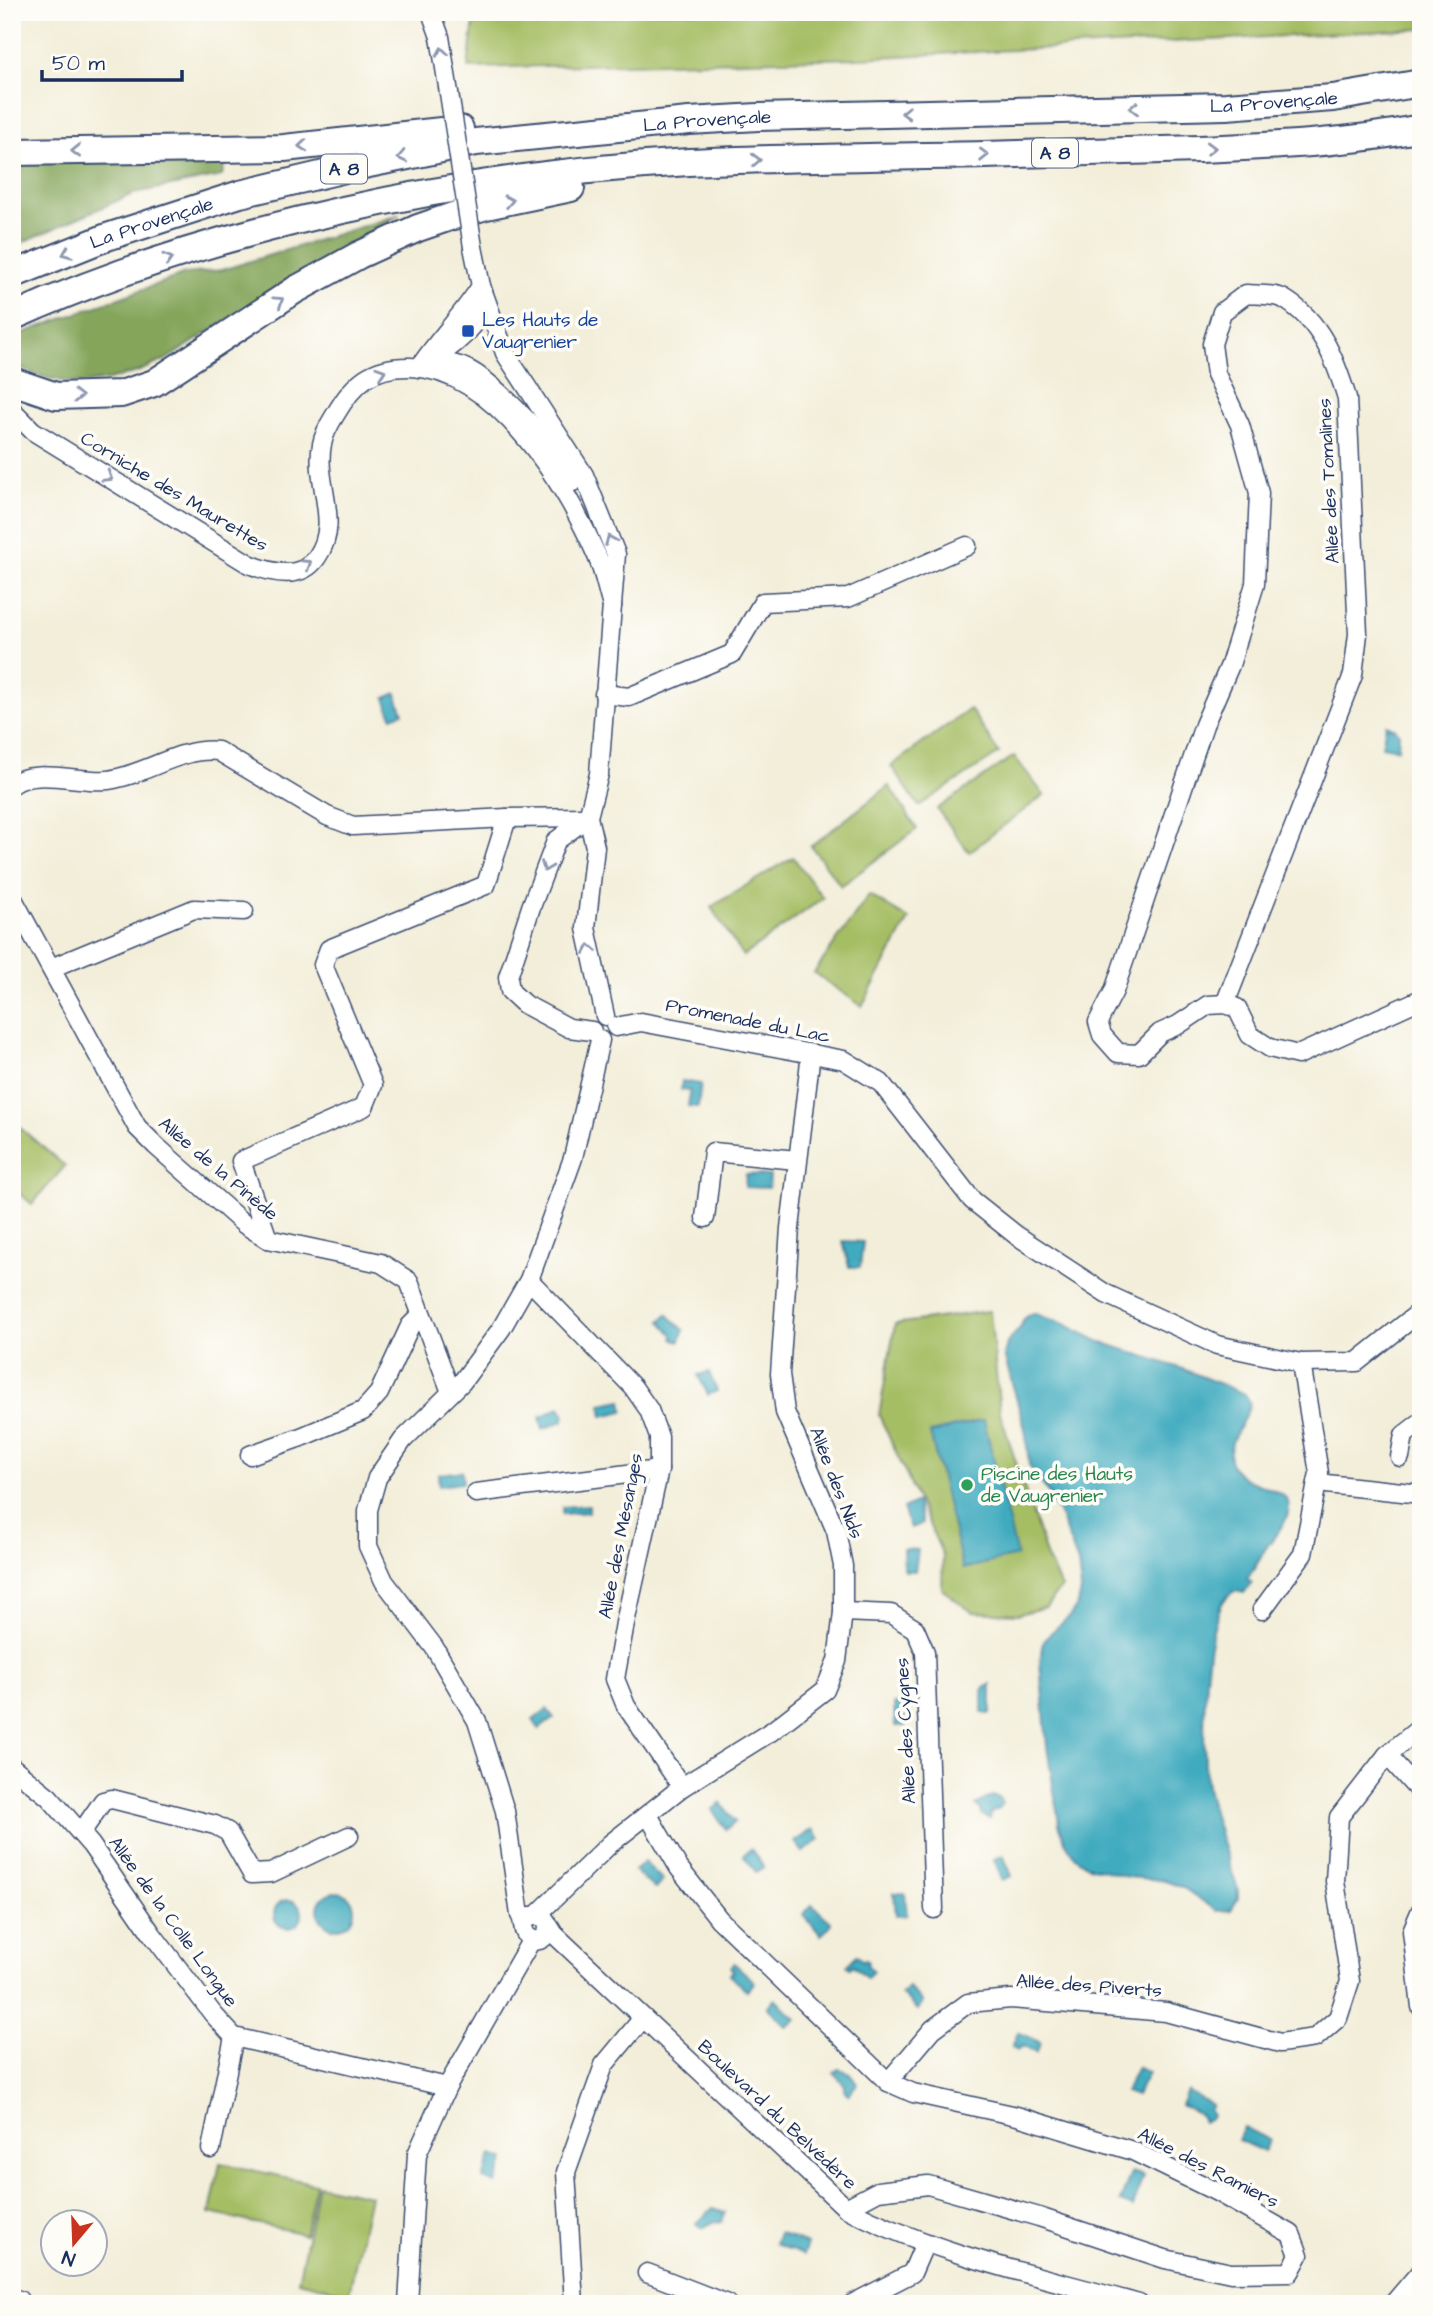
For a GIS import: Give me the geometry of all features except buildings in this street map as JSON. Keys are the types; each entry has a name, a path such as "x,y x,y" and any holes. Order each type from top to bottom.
{"highway":[{"name":"La Provençale","path":"12,275 107,237 240,194 476,142 689,121 758,117 1226,106 1333,98 1421,83"},
{"path":"12,152 284,148 471,128 689,121"},
{"name":"La Provençale","path":"12,317 122,273 255,231 485,183 688,162 1277,146 1387,135 1421,128"},
{"path":"12,381 55,396 121,394 154,383 295,290 359,255 418,228 486,206 688,162"}],"street":[{"path":"431,12 440,37 472,247 487,304 505,353 584,475 617,554 599,774 588,817 594,847 586,928 611,1021 612,1038 569,1028 524,1004 510,991 508,976 556,841 588,817"},
{"path":"419,368 435,344 468,308 481,286"},
{"path":"481,286 498,311 535,400"},
{"name":"Allée des Tomalines","path":"1246,294 1282,298 1320,329 1339,372 1347,398 1358,634 1353,675 1225,1004 1208,1005 1178,1025 1160,1033 1139,1054 1118,1053 1102,1035 1098,1022 1114,991 1204,725 1230,665 1255,583 1259,493 1240,425 1216,374 1212,344 1222,312 1246,294"},
{"path":"419,368 454,345 482,316 487,304"},
{"name":"Corniche des Maurettes","path":"12,410 33,432 249,564 271,573 291,573 305,568 316,559 329,530 322,481 322,441 347,397 360,381 378,371 399,367 419,368"},
{"path":"419,368 453,377 481,394 531,442 565,493 598,557 612,606"},
{"path":"604,694 629,697 732,654 763,602 848,598 967,546"},
{"path":"12,785 30,776 111,780 200,749 218,751 327,816 353,826 507,818 588,817"},
{"path":"268,1239 241,1161 364,1107 373,1085 323,965 329,949 486,885 507,818"},
{"name":"Allée de la Pinède","path":"12,897 137,1127 244,1224 268,1239 381,1264 408,1281 451,1392"},
{"path":"51,968 194,909 244,911"},
{"path":"1225,1004 1237,1008 1250,1035 1270,1048 1298,1055 1421,999"},
{"name":"Promenade du Lac","path":"611,1021 641,1022 844,1060 881,1083 972,1200 1016,1235 1107,1294 1217,1345 1301,1363 1357,1362 1421,1311"},
{"path":"408,2304 417,2154 447,2087 532,1939 525,1933 537,1921 520,1915 505,1811 477,1721 434,1647 383,1581 368,1546 368,1510 377,1478 403,1440 462,1382 501,1329 529,1280 573,1158 596,1036"},
{"name":"Allée des Nids","path":"537,1921 610,1844 682,1787 772,1731 825,1690 837,1661 843,1612 843,1566 836,1531 785,1412 780,1374 797,1160 811,1053"},
{"path":"705,1217 713,1152 797,1160"},
{"name":"Allée des Mésanges","path":"529,1280 639,1395 649,1410 659,1437 659,1470 615,1679 626,1706 682,1787"},
{"path":"250,1455 363,1411 379,1393 410,1326 421,1315"},
{"path":"1262,1610 1303,1554 1319,1473 1301,1363"},
{"path":"1400,1457 1404,1435 1421,1422"},
{"path":"476,1493 659,1470"},
{"path":"1317,1483 1421,1494"},
{"name":"Allée des Cygnes","path":"843,1612 891,1614 915,1629 925,1652 934,1909"},
{"path":"1421,1727 1387,1755 1421,1793"},
{"name":"Allée des Piverts","path":"888,2082 933,2029 968,2003 1011,2000 1166,2012 1280,2043 1315,2038 1338,2018 1350,1981 1335,1881 1339,1818 1387,1755"},
{"name":"Allée de la Colle Longue","path":"12,1768 49,1797 81,1833 152,1934 213,2014 234,2036 447,2087"},
{"path":"81,1833 103,1801 112,1798 215,1825 228,1832 252,1874 271,1873 349,1836"},
{"name":"Allée des Ramiers","path":"648,1815 680,1868 719,1920 888,2082 913,2093 1017,2116 1133,2151 1217,2192 1291,2234 1299,2255 1290,2272 1231,2273 1165,2259 1039,2217 929,2185 878,2191 846,2208"},
{"path":"1421,1910 1412,1931 1421,2007"},
{"name":"Boulevard du Belvédère","path":"537,1921 846,2208 925,2243 1139,2304"},
{"path":"574,2304 566,2172 604,2065 643,2018"},
{"path":"211,2149 234,2036"},
{"path":"852,2304 912,2273 925,2243"},
{"path":"1393,2304 1421,2272"},
{"path":"647,2273 727,2304"}],"green space":[{"path":"475,12 1421,12 1421,29 860,58 468,68"},
{"path":"58,159 181,165 225,163 222,176 135,193 12,247 12,160"},
{"path":"399,215 306,270 165,360 137,372 109,380 79,384 47,378 12,366 12,337 185,274 222,270"},
{"path":"970,709 999,753 919,806 891,766"},
{"path":"1014,756 1044,795 969,852 937,809"},
{"path":"889,786 917,829 841,886 811,846"},
{"path":"793,857 823,898 743,956 711,907"},
{"path":"869,895 909,919 862,1006 814,973"},
{"path":"12,1121 65,1166 32,1204 12,1187"},
{"name":"Piscine des Hauts de Vaugrenier","path":"990,1311 1000,1413 1047,1558 1061,1587 1046,1607 1019,1614 972,1612 942,1589 943,1555 879,1415 895,1324"},
{"path":"220,2163 316,2184 305,2234 210,2213"},
{"path":"318,2185 370,2196 349,2293 298,2281"}],"water":[{"path":"396,693 403,713 392,717 385,698"},
{"path":"1386,725 1396,729 1399,734 1398,749 1382,746"},
{"path":"682,1081 701,1084 698,1107 688,1106 690,1091 681,1090"},
{"path":"746,1174 770,1176 769,1188 745,1187"},
{"path":"843,1241 863,1242 860,1267 849,1267"},
{"path":"667,1314 684,1330 680,1341 673,1339 673,1335 661,1321"},
{"path":"1030,1314 1062,1323 1098,1341 1186,1370 1245,1394 1250,1404 1231,1445 1230,1459 1235,1470 1244,1478 1277,1492 1285,1497 1289,1505 1285,1522 1247,1579 1252,1583 1244,1593 1235,1591 1224,1602 1215,1622 1209,1650 1204,1714 1205,1770 1213,1813 1238,1890 1238,1899 1231,1910 1217,1911 1182,1887 1162,1880 1127,1877 1086,1865 1074,1856 1059,1824 1047,1747 1040,1663 1046,1637 1069,1617 1078,1604 1081,1591 1078,1563 1061,1519 1049,1494 1029,1465 1025,1429 1004,1355 1007,1343"},
{"path":"709,1372 717,1391 708,1395 698,1375"},
{"path":"622,1400 624,1411 603,1416 601,1404"},
{"path":"560,1407 565,1415 563,1421 543,1429 540,1417"},
{"path":"984,1420 1017,1556 963,1569 930,1433"},
{"path":"462,1471 463,1483 439,1486 438,1474"},
{"path":"917,1502 922,1524 910,1528 903,1509"},
{"path":"589,1505 589,1512 562,1514 562,1507"},
{"path":"903,1549 918,1550 915,1571 904,1571"},
{"path":"991,1684 991,1712 982,1713 982,1690"},
{"path":"905,1703 905,1726 895,1726 894,1704"},
{"path":"547,1709 554,1718 539,1729 533,1720"},
{"path":"992,1796 999,1797 1002,1804 999,1809 991,1812 990,1818 981,1814 981,1809 976,1805"},
{"path":"721,1803 735,1822 726,1829 712,1810"},
{"path":"813,1829 820,1839 803,1852 795,1842"},
{"path":"751,1849 764,1867 756,1872 743,1855"},
{"path":"1003,1855 1012,1876 1002,1880 994,1859"},
{"path":"644,1862 663,1880 655,1889 634,1871"},
{"path":"336,1892 349,1897 354,1910 349,1923 336,1928 323,1923 318,1910 323,1897"},
{"path":"894,1893 905,1893 907,1915 896,1916"},
{"path":"288,1900 298,1904 302,1914 298,1924 288,1928 278,1924 274,1914 278,1904"},
{"path":"812,1905 831,1922 830,1927 821,1935 803,1914"},
{"path":"857,1955 863,1961 865,1959 869,1962 867,1965 873,1971 867,1978 853,1965 850,1968 847,1965"},
{"path":"734,1963 755,1982 747,1991 729,1975 733,1971 731,1967"},
{"path":"908,1987 923,2003 917,2010 901,1994"},
{"path":"775,1999 796,2019 787,2027 767,2007"},
{"path":"1018,2032 1041,2043 1036,2053 1022,2046 1018,2050 1012,2047"},
{"path":"1137,2067 1148,2073 1136,2096 1125,2092"},
{"path":"839,2069 850,2074 857,2084 848,2095 844,2091 845,2085 834,2073"},
{"path":"1187,2091 1212,2105 1209,2110 1211,2118 1203,2122 1200,2115 1181,2105"},
{"path":"1244,2127 1270,2140 1264,2152 1238,2140"},
{"path":"491,2155 505,2159 496,2184 483,2179"},
{"path":"1131,2172 1143,2176 1133,2207 1120,2202"},
{"path":"713,2208 725,2212 722,2223 713,2222 702,2228 696,2224"},
{"path":"779,2233 807,2244 803,2255 775,2244"}],"place":[{"name":"Les Hauts de Vaugrenier","path":"468,331"},
{"name":"Piscine des Hauts de Vaugrenier","path":"967,1485"}]}
